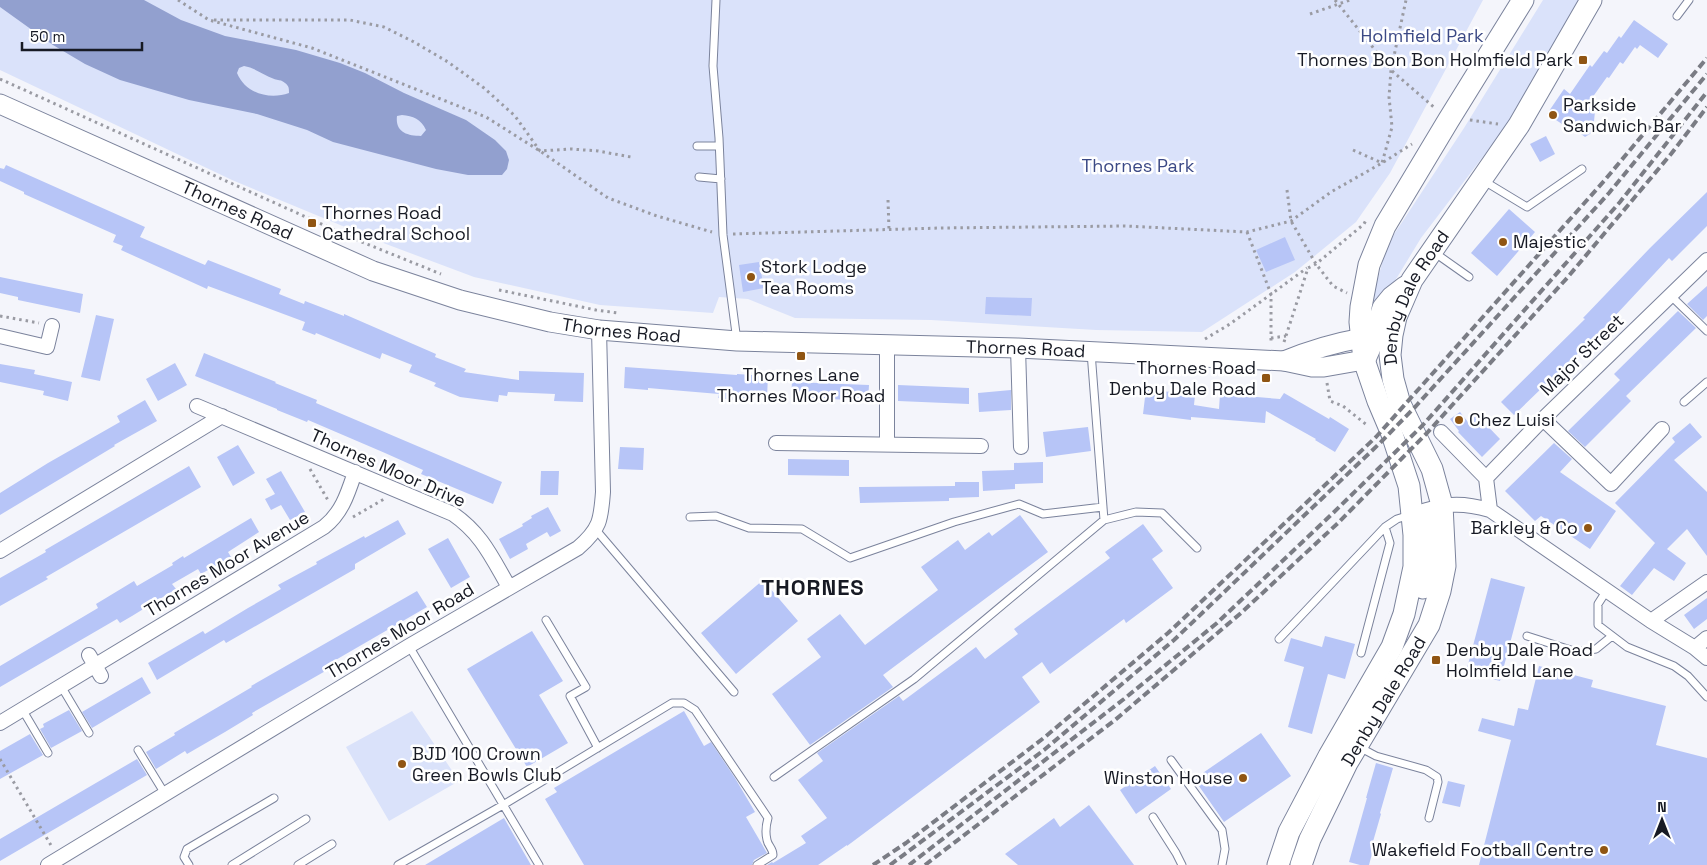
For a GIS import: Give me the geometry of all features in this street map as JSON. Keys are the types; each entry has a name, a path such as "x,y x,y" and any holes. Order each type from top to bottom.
{"main road":[{"name":"Denby Dale Road","path":"1278,865 1294,823 1328,756 1392,647 1414,568 1413,514 1409,486 1392,434 1378,401 1366,347 1361,307 1368,265 1385,226 1450,117 1524,0"},
{"name":"Denby Dale Road","path":"1301,865 1310,839 1347,762 1429,625 1446,566 1442,505 1432,469 1400,404 1392,379 1390,355 1396,317 1412,280 1519,125 1591,0"},
{"name":"Thornes Road","path":"0,104 373,271 460,300 550,322 599,330 737,341 1018,348 1284,361 1312,366 1324,366 1366,347"},
{"path":"1390,355 1366,347 1383,308 1392,297 1412,280"},
{"name":"Thornes Road","path":"1284,361 1330,344 1366,347"},
{"path":"1398,631 1415,608 1425,582 1430,552 1430,525 1434,514 1442,505"}],"street":[{"name":"Major Street","path":"1486,478 1543,419 1707,260"},
{"path":"0,336 48,347 52,326"},
{"path":"596,530 602,514 603,492 599,330"},
{"path":"887,344 887,444"},
{"path":"1018,348 1021,447"},
{"name":"Thornes Moor Drive","path":"197,406 453,514 471,527 484,543 509,587"},
{"path":"0,551 222,416"},
{"path":"1543,419 1611,484 1662,429"},
{"path":"1441,432 1486,478 1490,510"},
{"path":"776,443 981,446"},
{"name":"Thornes Moor Avenue","path":"0,723 324,527 332,521 341,509 355,472"},
{"path":"1413,514 1442,505 1472,505 1490,510 1651,621 1695,648 1707,658"},
{"name":"Thornes Moor Road","path":"53,862 409,646 578,548 596,530"},
{"path":"1651,621 1707,582"},
{"path":"1695,648 1707,638"}],"lane":[{"path":"716,0 713,66 723,235 737,341"},
{"path":"1677,16 1688,0"},
{"path":"697,146 719,146"},
{"path":"1482,180 1526,207 1582,169"},
{"path":"699,176 721,179"},
{"path":"1432,252 1468,277"},
{"path":"1670,296 1707,331"},
{"path":"1092,352 1104,520"},
{"path":"1684,402 1707,382"},
{"path":"690,517 716,516 749,528 802,529 850,558 954,522 1019,504 1043,514 1103,506"},
{"path":"774,777 914,679 1104,520 1136,512 1162,513 1197,548"},
{"path":"1279,639 1385,527 1397,519 1413,514"},
{"path":"1361,653 1390,543 1385,527"},
{"path":"596,530 734,692"},
{"path":"1607,590 1598,604 1598,625 1627,647 1674,666 1688,676 1707,697"},
{"path":"546,620 586,687 570,696 598,748"},
{"path":"1526,636 1577,652 1596,649 1612,636"},
{"path":"409,646 539,865"},
{"path":"61,686 89,733"},
{"path":"398,865 672,704 684,704 695,710 768,818 765,829 767,841 773,850 773,855 757,865"},
{"path":"22,709 48,753"},
{"path":"1356,746 1376,756 1426,770 1437,777 1438,782 1429,818"},
{"path":"138,750 165,794"},
{"path":"1171,760 1222,830 1225,849 1222,865"},
{"path":"189,865 184,857 187,849 274,798"},
{"path":"1153,817 1182,865"},
{"path":"232,865 306,820"},
{"path":"298,865 332,844"}],"path":[{"path":"178,0 209,20 312,48 486,117 540,151 608,198 657,216 723,235 1125,226 1247,232 1291,221 1331,192 1382,164 1412,144"},
{"path":"1335,0 1391,70 1434,108 1450,117 1519,125"},
{"path":"1310,14 1350,0"},
{"path":"1382,164 1392,127 1389,98 1391,70 1406,0"},
{"path":"209,20 350,20 384,27 428,50 484,88 515,116 540,151"},
{"path":"0,79 357,240 444,275"},
{"path":"540,151 571,149 598,151 631,157"},
{"path":"1353,150 1382,164"},
{"path":"1287,190 1291,221 1316,264 1333,286 1348,294"},
{"path":"888,200 888,230"},
{"path":"1247,232 1271,294 1271,340"},
{"path":"1205,339 1230,324 1316,264"},
{"path":"1262,342 1271,340 1284,342 1308,268"},
{"path":"498,290 596,310 626,313"},
{"path":"0,316 52,326"},
{"path":"1196,339 1218,340"},
{"path":"1324,366 1330,401 1343,406 1371,428"},
{"path":"0,760 53,862"}],"green space":[{"name":"Thornes Park","path":"0,0 1483,0 1390,173 1356,222 1295,272 1202,332 1096,330 931,320 795,318 748,299 719,297 713,313 600,305 474,277 386,244 232,180 0,70"},
{"path":"1543,0 1581,0 1566,28 1501,133 1421,238 1373,317 1373,297 1387,245 1464,128"},
{"name":"BJD 100 Crown Green Bowls Club","path":"412,711 459,781 389,821 346,747"}],"water":[{"path":"0,0 144,0 181,20 225,36 296,50 340,63 466,120 495,140 506,151 509,160 507,169 502,175 468,175 436,169 333,142 307,130 257,114 189,100 120,80 85,64 53,45 0,7","holes":["244,66 283,81 288,86 289,93 274,96 252,90 246,86 237,73 239,68","397,116 413,117 422,123 426,130 421,136 407,134 400,129"]}],"building":[{"path":"1634,20 1668,44 1658,58 1640,45 1637,49 1635,47 1623,64 1620,62 1609,78 1607,77 1587,105 1595,111 1593,132 1585,137 1564,121 1562,124 1547,114 1564,89 1570,94 1590,65 1592,67 1604,51 1607,53"},
{"path":"1546,136 1555,154 1540,162 1530,144"},
{"path":"6,165 145,227 140,237 205,265 208,260 281,289 279,294 304,304 305,301 344,316 344,314 436,354 435,357 466,369 464,372 519,380 519,371 584,373 583,402 554,401 555,394 508,392 507,396 499,395 498,402 460,397 434,386 436,383 409,372 412,365 382,353 380,359 316,333 315,335 302,330 305,322 208,286 207,289 121,250 123,246 113,242 116,235 24,194 24,192 0,181 0,168 4,169"},
{"path":"1707,192 1707,226 1672,261 1669,258 1599,333 1514,415 1501,402 1585,319 1583,318 1650,248"},
{"name":"Majestic","path":"1509,209 1535,232 1497,276 1471,253"},
{"path":"1285,237 1295,260 1266,272 1256,250"},
{"name":"Stork Lodge Tea Rooms","path":"759,262 764,288 743,292 739,265"},
{"path":"0,277 83,294 80,313 18,300 18,297 0,293"},
{"path":"1707,286 1707,316 1703,320 1687,304"},
{"path":"986,297 1032,298 1031,316 985,314"},
{"path":"1678,311 1696,328 1626,396 1631,401 1585,447 1568,431 1620,380 1614,374"},
{"path":"96,315 114,319 100,381 81,377"},
{"path":"204,353 276,382 317,400 316,403 502,482 493,504 421,474 423,470 385,453 308,420 307,422 195,376"},
{"path":"175,363 187,385 158,401 146,379"},
{"path":"0,364 35,370 34,374 72,382 68,401 43,395 44,391 0,382"},
{"path":"625,367 768,376 767,397 748,396 747,402 718,398 719,394 648,388 648,390 624,388"},
{"path":"792,382 869,385 868,401 791,397"},
{"path":"898,385 969,388 969,404 898,401"},
{"path":"1146,389 1195,395 1194,405 1219,409 1220,394 1280,399 1284,393 1349,429 1335,452 1266,411 1265,423 1191,417 1191,420 1143,414"},
{"path":"1011,390 1011,410 979,412 978,393"},
{"path":"145,400 157,421 0,515 0,493 120,422 117,416"},
{"path":"1460,412 1468,422 1476,414 1500,439 1482,457 1458,432 1450,419"},
{"path":"1690,423 1702,437 1674,460 1707,492 1707,556 1687,529 1667,549 1686,563 1674,581 1654,568 1632,595 1620,586 1655,543 1615,503 1675,442 1672,438"},
{"path":"1088,427 1091,451 1046,457 1043,432"},
{"path":"1554,443 1572,459 1560,472 1616,511 1590,549 1541,516 1535,521 1505,491"},
{"path":"238,445 255,473 233,486 217,457"},
{"path":"620,447 644,448 643,470 618,469"},
{"path":"788,459 849,460 849,476 788,475"},
{"path":"1043,462 1043,483 1015,484 1015,489 983,491 982,471 1014,470 1014,463"},
{"path":"189,466 201,487 46,577 48,579 0,606 0,578"},
{"path":"281,471 305,512 290,520 281,505 271,510 265,499 275,494 266,479"},
{"path":"541,471 559,471 558,495 540,495"},
{"path":"955,482 979,482 979,497 949,498 949,501 860,503 859,487 955,486"},
{"path":"548,507 561,531 550,537 547,532 526,544 528,549 510,559 499,539 523,526 522,524 532,518 531,516"},
{"path":"1020,515 1048,552 883,675 893,687 810,745 772,694 821,657 807,639 840,614 865,645 938,590 921,567 958,540 965,550 989,532 992,536"},
{"path":"251,518 259,532 228,552 231,557 201,574 198,569 172,584 176,589 132,616 120,623 117,619 0,687 0,666 98,608 96,604 134,581 137,586 173,565 172,563 183,556 184,558"},
{"path":"398,520 406,534 355,564 355,569 226,643 224,640 157,680 148,663 203,631 205,634 281,589 278,585 317,564 316,562"},
{"path":"1143,524 1163,551 1152,559 1173,588 1126,623 1124,619 1050,674 1042,662 1022,677 1040,702 847,846 818,865 767,865 806,843 801,836 827,818 798,780 823,761 817,753 899,696 903,701 976,647 985,659 1018,634 1014,629 1110,558 1105,552"},
{"path":"448,538 470,577 451,588 428,549"},
{"path":"1491,578 1525,587 1500,681 1466,672"},
{"path":"763,580 798,621 736,674 701,633"},
{"path":"417,591 427,607 327,665 329,669 252,713 253,715 225,732 187,754 185,751 156,769 146,752 251,686"},
{"path":"1707,598 1707,619 1694,629 1684,615"},
{"path":"532,631 563,681 539,695 568,743 527,767 467,669"},
{"path":"1325,636 1355,644 1345,679 1328,674 1312,734 1288,727 1304,667 1284,661 1291,638 1322,647"},
{"path":"1539,666 1593,680 1591,687 1666,706 1656,745 1707,758 1707,865 1479,865 1511,740 1478,731 1482,718 1514,726 1518,708 1528,710"},
{"path":"142,677 151,693 92,728 82,712"},
{"path":"69,710 82,731 51,748 40,729 44,727 43,724"},
{"path":"684,711 704,746 711,742 755,812 746,817 767,853 754,860 752,865 584,865 545,799 557,792 554,788"},
{"name":"Winston House","path":"1261,733 1291,776 1224,822 1194,779"},
{"path":"30,734 43,755 0,779 0,751"},
{"path":"137,759 147,775 0,861 0,839"},
{"path":"1376,763 1393,768 1372,845 1374,846 1369,865 1360,865 1349,862"},
{"path":"1155,766 1171,789 1136,814 1120,790"},
{"path":"1448,781 1465,785 1460,807 1442,803"},
{"path":"1089,805 1134,865 1018,865 1005,854 1054,818 1060,827"},
{"path":"504,818 531,865 425,865"}],"railway":[{"path":"873,865 906,843 1045,737 1168,633 1376,437 1604,181 1707,58"},
{"path":"890,865 1044,750 1174,640 1381,442 1416,406 1609,193 1707,74"},
{"path":"909,865 1124,699 1217,623 1332,514 1422,426 1620,202 1707,92"},
{"path":"925,865 1115,720 1241,613 1338,523 1427,433 1567,278 1671,154 1707,107"}],"place":[{"name":"Thornes Bon Bon Holmfield Park","path":"1583,60"},
{"name":"Parkside Sandwich Bar","path":"1553,115"},
{"name":"Thornes Road Cathedral School","path":"312,223"},
{"name":"Majestic","path":"1503,242"},
{"name":"Stork Lodge Tea Rooms","path":"751,277"},
{"name":"Thornes Lane Thornes Moor Road","path":"801,356"},
{"name":"Thornes Road Denby Dale Road","path":"1266,378"},
{"name":"Chez Luisi","path":"1459,420"},
{"name":"Barkley & Co","path":"1588,528"},
{"name":"Denby Dale Road Holmfield Lane","path":"1436,660"},
{"name":"BJD 100 Crown Green Bowls Club","path":"402,764"},
{"name":"Winston House","path":"1243,778"},
{"name":"Wakefield Football Centre","path":"1604,850"}],"district":[{"name":"THORNES","path":"813,587"}],"park label":[{"name":"Holmfield Park","path":"1422,36"}]}
